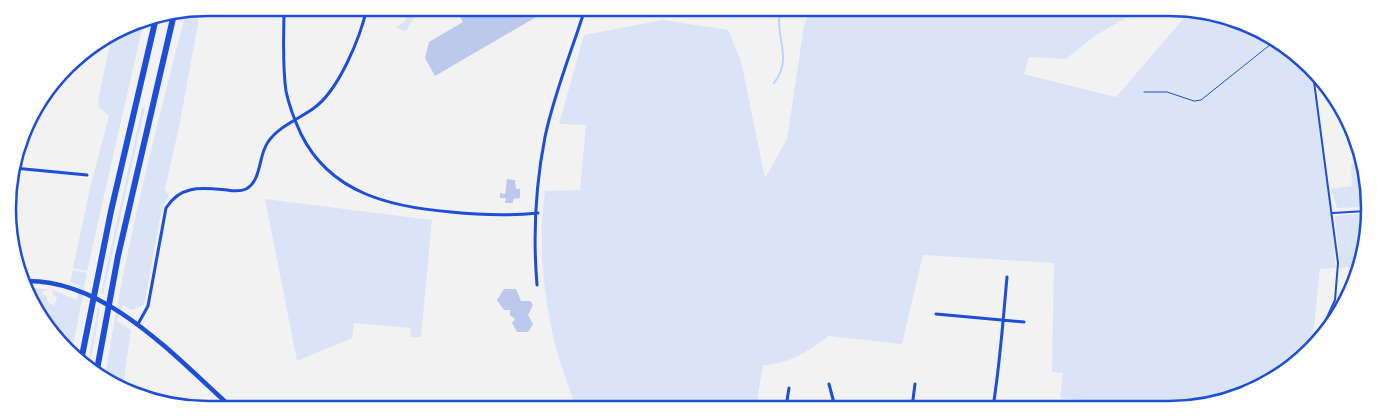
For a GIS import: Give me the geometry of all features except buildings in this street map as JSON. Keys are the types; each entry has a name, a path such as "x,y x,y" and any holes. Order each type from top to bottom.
{"highway":[{"path":"98,365 122,239 173,20"},
{"path":"83,353 111,210 155,24"}],"street":[{"path":"284,16 286,92 295,121 308,149 344,184 371,198 405,208 484,215 538,213"},
{"path":"138,324 148,306 166,208 171,200 186,190 198,188 236,191 246,189 257,177 262,154 274,134 322,102 331,92 365,16"},
{"path":"537,285 540,167 546,135 583,16"},
{"path":"21,169 86,175"},
{"path":"994,401 1001,358 1000,345 1007,277"},
{"path":"31,282 43,282 78,292 122,314 138,324 224,401"},
{"path":"936,314 1024,322"},
{"path":"829,384 833,401"},
{"path":"913,401 915,384"},
{"path":"787,401 789,388"}],"lane":[{"path":"1314,83 1338,263 1337,286 1332,310"},
{"path":"1332,213 1361,211"}],"path":[{"path":"1144,92 1167,92 1194,101 1201,100 1270,45"}],"shaded area":[{"path":"406,16 415,16 406,31 396,28 406,20"},
{"path":"808,16 1129,16 1096,35 1066,59 1029,57 1024,74 1116,97 1185,17 1230,26 1265,42 1269,44 1224,82 1270,46 1286,56 1312,81 1331,215 1336,268 1320,269 1313,335 1286,361 1265,375 1230,391 1206,397 1168,401 1088,401 1060,398 1063,373 1052,372 1054,263 923,255 902,344 829,336 806,352 782,362 763,365 757,401 573,401 557,352 547,306 542,230 545,191 580,190 586,125 559,124 584,35 663,20 728,30 741,61 765,178 787,139 804,26"},
{"path":"198,17 179,127 165,189 169,196 163,206 160,218 144,305 131,310 123,305 117,321 131,330 124,381 106,371 130,240 185,18"},
{"path":"142,28 87,271 73,268 91,184 109,116 99,107 98,101 110,43"},
{"path":"142,108 145,108 103,294 101,293"},
{"path":"1351,164 1355,164 1357,171 1361,207 1337,208 1331,189 1352,186"},
{"path":"265,199 432,220 421,337 410,337 411,328 354,323 352,338 297,361"},
{"path":"1361,214 1359,234 1352,267 1340,268 1335,216"},
{"path":"73,270 87,273 73,344 56,326 33,288 50,290 43,291 42,294 48,297 47,301 54,306 57,297 52,294 53,290 77,300 79,285 70,282"},
{"path":"98,308 100,309 91,361 89,359"}],"waterway":[{"path":"774,83 780,74 783,64 779,16"}]}
